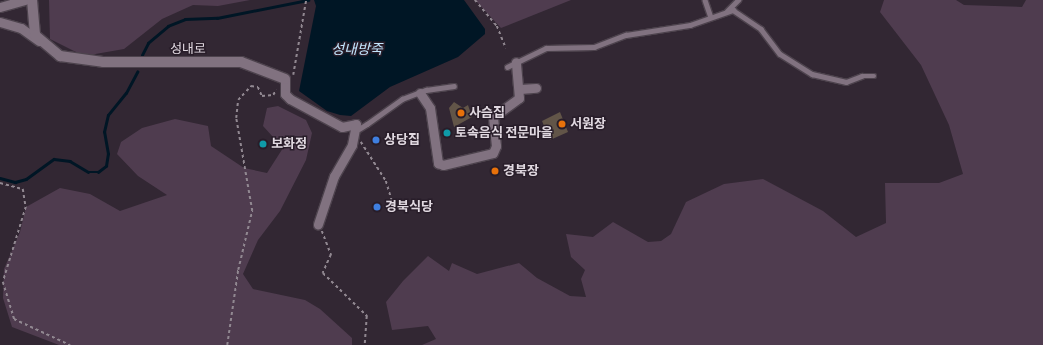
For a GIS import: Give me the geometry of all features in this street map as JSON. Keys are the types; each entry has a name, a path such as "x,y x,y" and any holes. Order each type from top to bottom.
{"street":[{"path":"0,6 4,0"},
{"path":"0,6 25,0"},
{"name":"성내로","path":"32,0 36,35 47,48 60,56 103,62 241,62 288,78"},
{"path":"0,22 21,28 47,48"},
{"path":"420,93 430,108 436,159 443,165 493,153 496,146 493,117 520,98 516,62"},
{"path":"288,78 284,94 290,99 342,127 356,124 352,145 334,176 318,224"},
{"path":"520,90 536,88"}],"lane":[{"path":"705,0 711,17"},
{"path":"727,11 738,0"},
{"path":"507,67 546,48 594,47 626,35 690,25 733,10 761,29 774,49 812,74 846,82 862,76 874,76"},
{"path":"356,124 359,129 387,108 420,93 454,86"}],"path":[{"path":"228,345 238,270 252,211 236,118 238,100 251,86 258,87 262,96 273,94 288,78 306,7 306,0"},
{"path":"475,0 497,26 506,48"},
{"path":"360,138 386,181 393,204"},
{"path":"0,183 23,188 26,207 3,282 14,319 70,345"},
{"path":"318,224 331,255 322,273 367,316 365,345"}],"shaded area":[{"path":"49,0 250,0 218,6 193,5 162,19 124,49 84,56 50,39"},
{"path":"475,0 571,0 501,28"},
{"path":"884,0 956,0 964,5 1022,7 1026,0 1043,0 1043,345 422,345 436,339 428,326 392,330 386,302 403,281 428,256 449,271 452,263 477,274 519,263 537,278 570,296 586,297 581,279 585,270 571,257 566,234 593,237 613,222 648,242 661,241 671,234 686,202 724,184 763,179 823,211 856,237 886,223 885,183 939,183 963,174 949,125 921,65 880,12"},
{"path":"278,106 306,120 312,133 306,160 280,211 258,240 243,274 253,289 305,300 320,309 352,338 352,345 59,345 12,327 3,298 4,269 20,232 26,207 60,188 90,194 120,211 167,195 138,176 117,154 121,142 142,128 175,119 208,126 211,146 244,168 267,173 283,148 263,126 267,108"}],"water":[{"name":"성내방죽","path":"314,0 464,0 485,29 485,34 458,57 390,87 351,116 340,115 327,111 299,91 316,6"}],"building":[{"name":"사슴집","path":"454,102 463,108 468,105 472,117 454,127 449,108"},
{"path":"560,112 568,132 550,140 542,121"}],"waterway":[{"path":"142,55 148,43 168,26 185,19 217,18 308,0"},
{"path":"0,178 15,182 26,179 54,159 70,161 88,172 98,172 106,166 108,154 104,132 108,115 126,93 137,72"}],"place":[{"name":"사슴집","path":"461,113"},
{"name":"서원장","path":"562,124"},
{"name":"토속음식 전문마을","path":"447,133"},
{"name":"상당집","path":"376,140"},
{"name":"보화정","path":"263,144"},
{"name":"경북장","path":"495,171"},
{"name":"경북식당","path":"377,207"}]}
